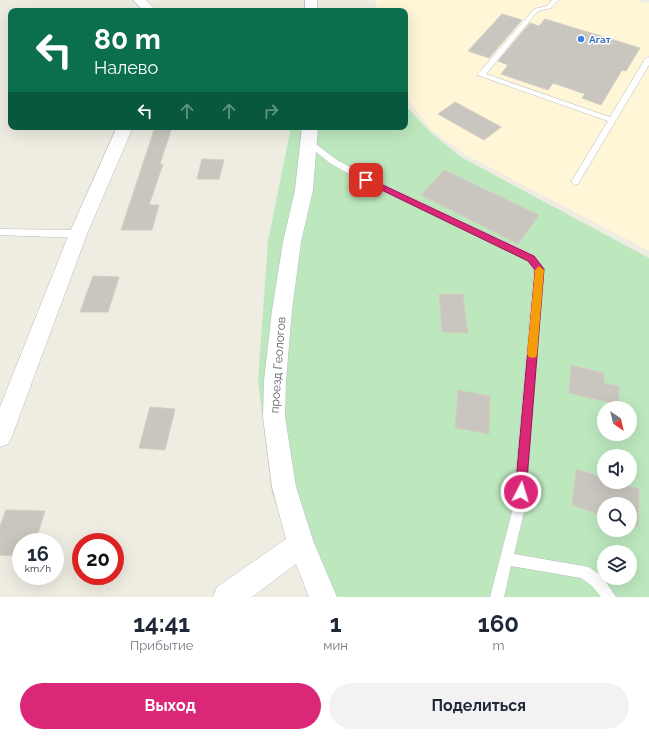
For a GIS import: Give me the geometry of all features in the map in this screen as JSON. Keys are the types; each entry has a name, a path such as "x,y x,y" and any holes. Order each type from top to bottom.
{"street":[{"path":"139,0 148,8"},
{"path":"0,436 78,234 125,130"},
{"name":"проезд Геологов","path":"310,135 304,190 292,242 282,310 274,402 276,430 284,487 301,544 323,597"},
{"path":"228,597 301,544"}],"lane":[{"path":"556,0 549,6 536,10 481,75 612,120"},
{"path":"575,182 649,59"},
{"path":"310,135 334,162 366,180 531,258 539,269 519,508 497,597"},
{"path":"0,232 78,234"},
{"path":"507,559 584,572 597,580 608,597"}],"shaded area":[{"path":"375,0 637,0 649,3 649,251 466,155 432,130 408,99 408,8 377,8"}],"green space":[{"path":"408,108 430,132 461,157 649,258 649,597 310,597 272,493 258,381 268,241 290,130 408,130"}],"building":[{"path":"502,14 522,20 489,58 468,51"},
{"path":"545,19 640,48 626,71 622,70 601,105 582,98 585,94 553,83 548,90 501,74 508,65 498,61 530,23 539,26"},
{"path":"455,102 501,127 484,140 438,114"},
{"path":"154,130 171,130 160,164 163,164 149,205 159,205 152,230 121,230"},
{"path":"202,159 224,160 219,179 197,179"},
{"path":"444,170 539,215 518,244 421,195"},
{"path":"93,276 119,277 108,312 80,312"},
{"path":"439,294 463,294 468,333 442,332"},
{"path":"571,365 604,373 604,383 619,386 619,401 602,401 569,393"},
{"path":"458,390 490,396 489,434 455,428"},
{"path":"150,407 175,409 165,450 139,448"},
{"path":"576,469 597,476 597,489 639,489 638,527 637,497 597,497 597,514 572,505"},
{"path":"6,510 45,511 38,533 12,533 12,556 0,555 0,526"}],"slow traffic":[{"path":"532,354 539,270"}],"place":[{"name":"Агат","path":"581,39"}],"route":[{"path":"366,180 531,258 539,269 521,492"}]}
